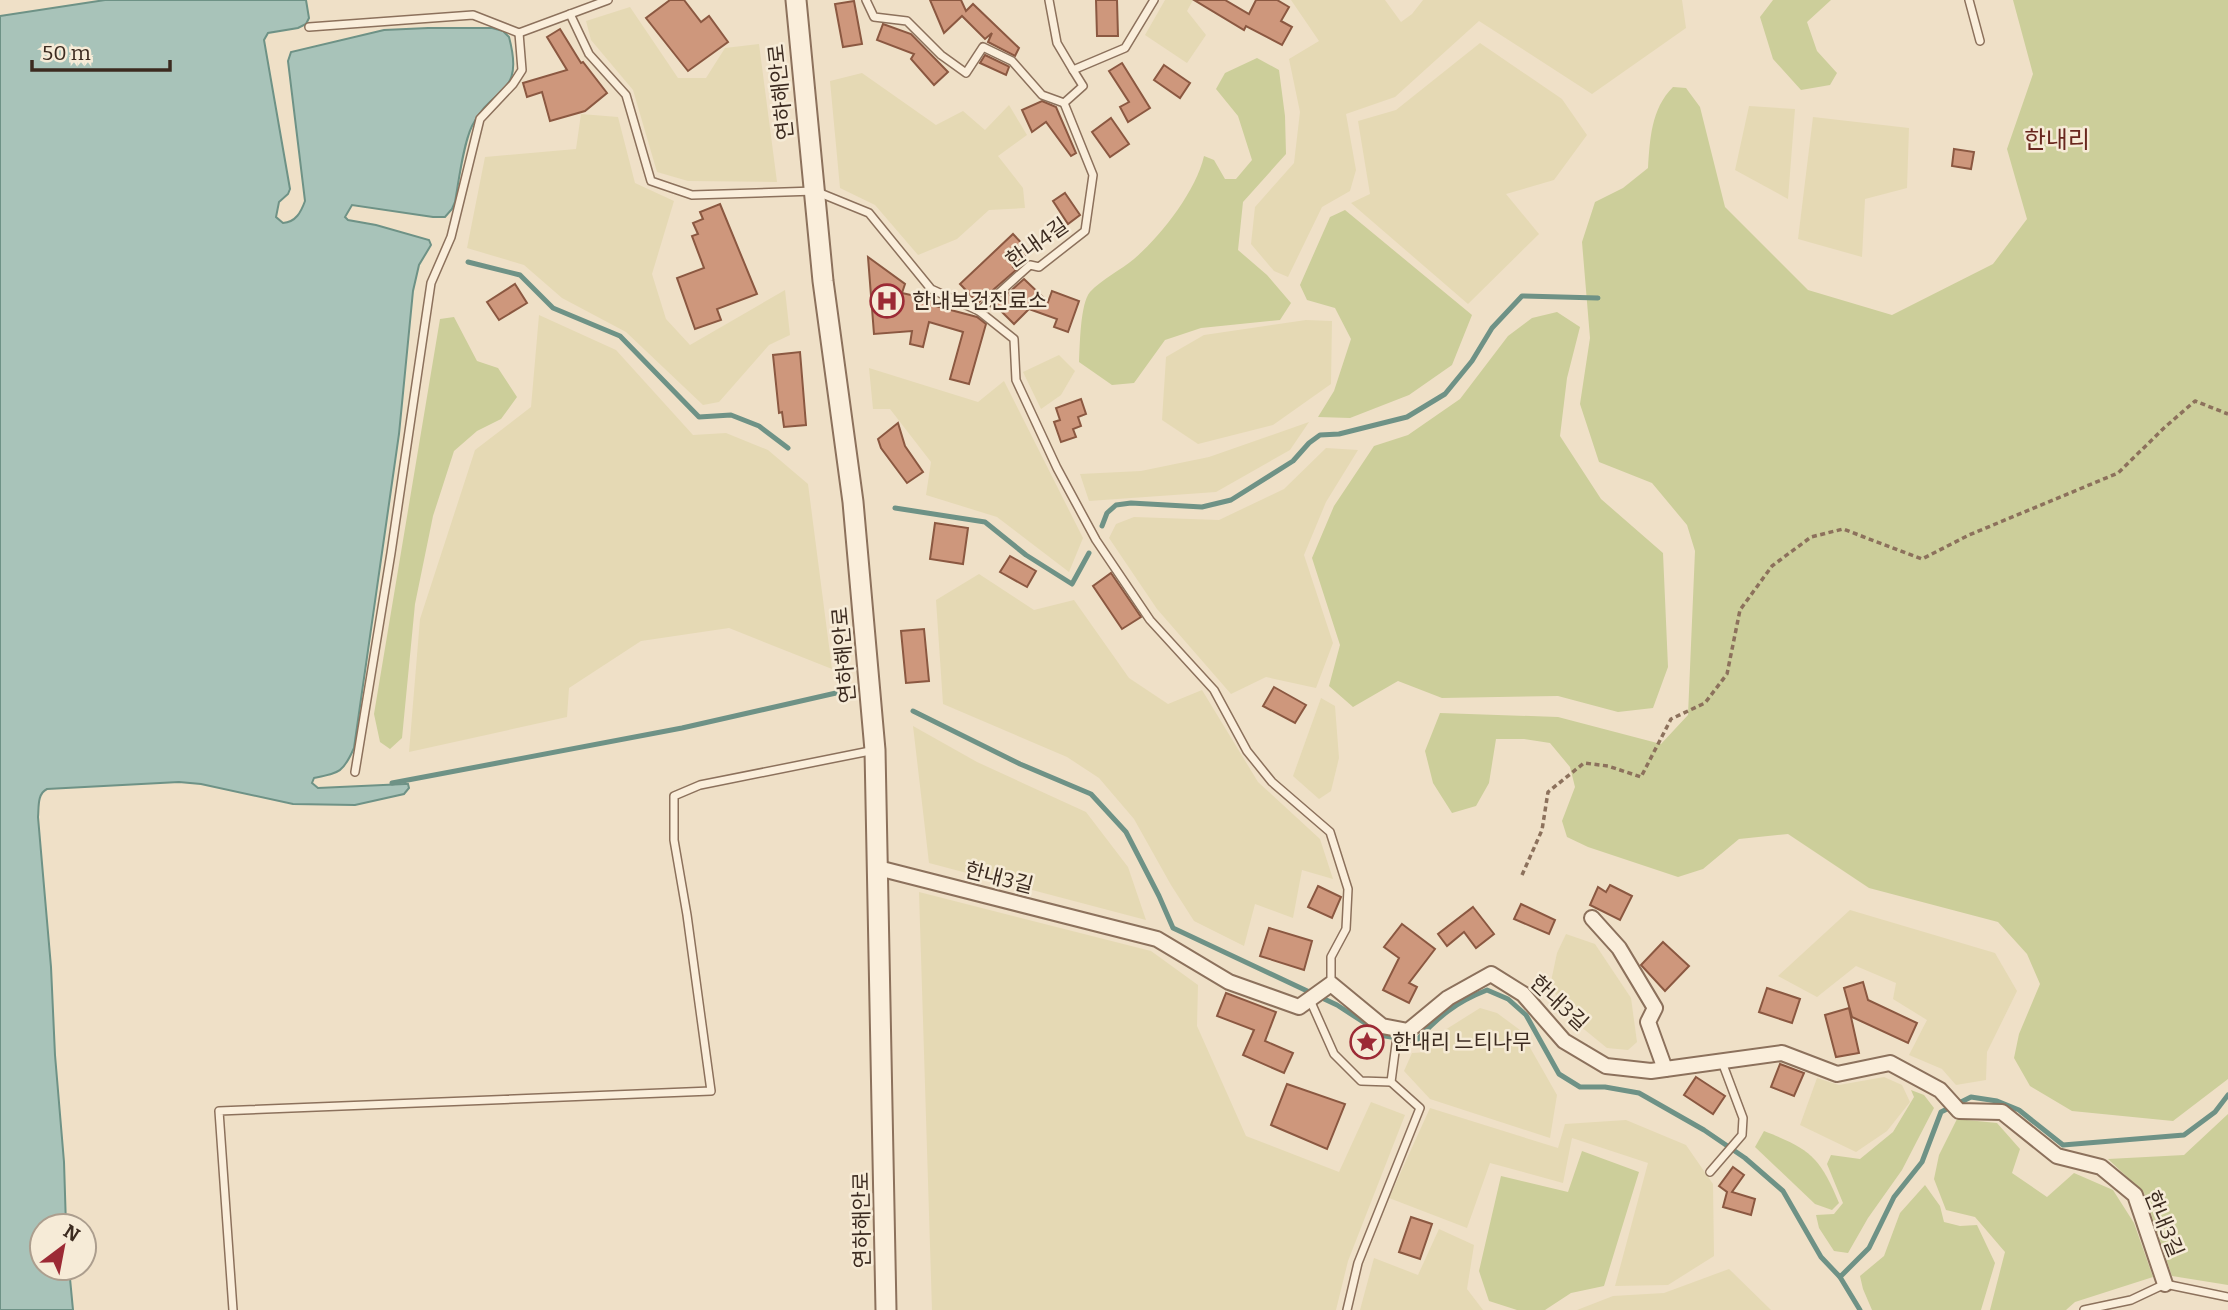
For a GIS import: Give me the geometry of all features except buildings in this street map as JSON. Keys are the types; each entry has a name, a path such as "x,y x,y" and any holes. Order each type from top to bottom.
{"street":[{"name":"연하해안로","path":"796,0 823,281 853,502 875,750 886,1310"},
{"name":"한내3길","path":"878,868 1157,939 1230,982 1299,1007 1310,1000"},
{"path":"1592,919 1619,948 1655,1008 1648,1022 1665,1069"},
{"name":"한내3길","path":"1398,1029 1408,1031 1448,998 1491,974 1523,994 1564,1041 1606,1066 1651,1071 1782,1053 1837,1074 1890,1063 1940,1090 1959,1111 2002,1112 2057,1156 2101,1167 2135,1195 2165,1284"},
{"path":"1310,1000 1331,984 1382,1026 1398,1029"}],"lane":[{"path":"309,27 473,15 519,33 608,0"},
{"path":"866,0 874,17 907,22 941,55 965,73 983,47 1012,61 1042,95 1064,103 1083,86 1058,43 1049,0"},
{"path":"1073,70 1125,48 1154,0"},
{"path":"1969,0 1980,41"},
{"path":"570,14 589,54 626,95 651,181 692,195 815,191 870,213 931,289 979,311 1014,339 1016,380 1057,468 1096,540 1150,620 1214,690 1255,761 1272,782 1330,832 1348,889 1346,929 1331,957 1331,984"},
{"path":"355,772 431,283 451,237 480,119 513,84 522,70 519,33"},
{"name":"한내4길","path":"979,311 1030,265 1040,267 1086,231 1093,175 1064,103"},
{"path":"233,1310 219,1111 710,1091 687,915 674,840 674,796 700,785 875,750"},
{"path":"1310,1000 1334,1054 1361,1081 1391,1082 1420,1108 1358,1263 1347,1310"},
{"path":"1391,1082 1398,1029"},
{"path":"1710,1172 1742,1135 1743,1118 1722,1061"},
{"path":"2084,1310 2131,1300 2165,1284 2228,1297"}],"path":[{"path":"1522,875 1542,830 1548,792 1584,763 1608,766 1641,777 1671,719 1705,703 1727,674 1740,610 1772,566 1811,537 1843,528 1922,559 1969,535 2118,472 2195,401 2228,414"}],"shaded area":[{"path":"1165,0 1193,0 1187,11 1206,35 1187,63 1145,35"},
{"path":"1291,0 1385,0 1401,22 1412,14 1423,0 1682,0 1686,28 1592,94 1479,21 1395,97 1346,114 1356,170 1350,191 1322,207 1288,277 1274,271 1251,244 1255,207 1294,163 1300,112 1289,59 1319,41"},
{"path":"630,7 678,78 706,78 725,48 759,44 777,182 688,181 657,172 633,90 591,40 586,21"},
{"path":"1480,43 1562,99 1587,135 1554,180 1506,194 1539,234 1468,304 1351,203 1370,194 1358,121 1396,110"},
{"path":"862,73 936,125 963,111 985,130 1009,105 1027,135 998,156 1023,188 1025,208 989,210 957,239 918,255 875,205 840,188 830,81"},
{"path":"1749,106 1795,109 1788,199 1735,170"},
{"path":"581,114 618,117 635,183 674,201 652,274 666,319 690,345 785,290 790,335 769,345 719,402 703,405 626,332 562,298 524,265 467,248 485,157 576,149"},
{"path":"1813,117 1909,128 1907,188 1865,199 1862,257 1798,239"},
{"path":"539,315 616,350 693,435 726,433 768,450 808,484 832,669 729,628 641,641 569,688 567,717 409,752 420,619 475,450 531,407"},
{"path":"1306,320 1332,321 1331,384 1273,425 1198,444 1162,420 1166,357 1204,335"},
{"path":"1059,355 1075,371 1061,395 1041,409 1023,372"},
{"path":"869,368 978,402 1004,381 1083,538 1069,572 997,517 926,495 931,462 890,409 873,409"},
{"path":"1309,422 1290,450 1216,492 1089,501 1080,474 1141,471 1209,457"},
{"path":"1326,448 1358,450 1326,502 1304,555 1333,643 1316,688 1266,677 1231,694 1157,609 1109,538 1116,524 1134,517 1219,520 1284,489"},
{"path":"979,574 1034,610 1074,600 1129,678 1168,704 1202,690 1258,782 1320,839 1333,879 1302,870 1293,918 1255,904 1244,946 1194,921 1134,819 1099,778 1067,757 943,704 936,600"},
{"path":"1321,698 1335,706 1339,758 1331,791 1319,799 1293,776"},
{"path":"913,726 977,762 1086,812 1128,867 1146,920 929,863"},
{"path":"919,892 1151,951 1198,985 1197,1026 1246,1136 1339,1172 1371,1102 1405,1115 1348,1261 1336,1310 932,1310"},
{"path":"1850,910 1995,953 2017,991 1987,1052 1986,1080 1956,1085 1942,1069 1909,1055 1927,1020 1893,999 1896,983 1856,966 1817,997 1778,976"},
{"path":"1566,934 1595,944 1631,998 1637,1042 1628,1050 1607,1048 1574,1021 1550,986 1557,953"},
{"path":"1480,1008 1497,1013 1520,1030 1557,1095 1550,1138 1430,1099 1404,1071 1412,1053 1427,1052 1445,1030"},
{"path":"1884,1077 1902,1085 1910,1102 1887,1131 1856,1152 1800,1125 1817,1078 1839,1085"},
{"path":"1430,1108 1558,1148 1565,1124 1626,1120 1686,1145 1713,1184 1714,1256 1668,1285 1615,1286 1648,1163 1572,1138 1563,1183 1490,1163 1467,1228 1389,1198"},
{"path":"1439,1229 1474,1245 1467,1289 1483,1310 1360,1310 1374,1258 1418,1275"},
{"path":"1729,1269 1771,1310 1577,1310 1613,1296 1664,1293"}],"green space":[{"path":"1773,0 1831,0 1807,22 1817,51 1837,73 1830,85 1801,90 1773,59 1760,17"},
{"path":"2013,0 2228,0 2228,1079 2173,1121 2072,1111 2030,1086 2014,1058 2019,1034 2040,984 2027,954 1998,922 1869,888 1788,834 1739,839 1703,869 1678,877 1588,847 1567,837 1562,821 1575,787 1570,767 1550,743 1496,739 1489,783 1476,806 1452,813 1433,783 1425,751 1440,713 1558,717 1661,744 1688,715 1695,551 1687,525 1652,483 1599,462 1580,404 1590,338 1582,242 1595,202 1623,188 1648,168 1656,115 1673,87 1686,88 1700,107 1725,207 1808,290 1892,315 1993,264 2027,219 2007,149 2033,74"},
{"path":"1257,58 1279,70 1285,116 1286,154 1243,202 1238,250 1267,275 1291,303 1280,320 1201,328 1165,340 1134,383 1112,385 1079,362 1081,325 1087,298 1100,283 1134,259 1166,226 1193,184 1204,156 1214,160 1225,179 1236,179 1252,160 1238,116 1216,89 1225,73"},
{"path":"1345,210 1472,315 1452,365 1409,395 1350,418 1318,417 1334,391 1351,339 1335,308 1307,300 1300,285 1330,217"},
{"path":"1557,312 1580,327 1567,378 1560,436 1601,499 1663,553 1668,667 1653,708 1618,712 1558,696 1442,698 1398,681 1353,707 1329,686 1340,645 1312,558 1334,506 1374,446 1408,435 1460,399 1508,336 1532,318"},
{"path":"454,317 477,361 498,368 517,397 501,419 477,431 454,451 433,516 415,604 402,738 390,749 380,742 374,714 440,319"},
{"path":"1911,1090 1924,1095 1934,1108 1902,1170 1868,1218 1848,1253 1834,1251 1819,1228 1816,1215 1834,1214 1843,1203 1827,1164 1831,1155 1860,1159 1893,1132 1914,1097"},
{"path":"2228,1114 2228,1285 2172,1276 2144,1193 2108,1159 2184,1155"},
{"path":"1957,1119 1997,1123 2020,1149 2012,1173 2047,1197 2074,1173 2113,1190 2134,1223 2153,1277 2075,1302 2066,1310 1990,1310 2005,1252 1975,1217 1946,1210 1934,1179 1939,1155"},
{"path":"1764,1131 1792,1143 1812,1156 1826,1175 1839,1203 1832,1210 1815,1204 1755,1147"},
{"path":"1582,1151 1639,1172 1604,1286 1571,1293 1545,1310 1517,1310 1489,1301 1479,1271 1501,1176 1568,1192"},
{"path":"1925,1185 1940,1206 1944,1222 1960,1226 1977,1225 1995,1263 1981,1310 1872,1310 1860,1276 1884,1256 1900,1213"}],"water":[{"path":"105,0 306,0 309,18 306,24 268,33 264,40 290,189 279,202 276,217 283,223 297,216 305,201 288,61 291,52 384,30 492,28 503,31 509,37 513,56 510,80 480,113 472,126 455,202 445,217 352,205 345,217 348,220 429,240 431,245 419,265 413,291 399,434 354,748 343,767 329,775 314,778 312,783 318,788 408,784 409,788 404,794 355,805 293,804 201,784 179,782 47,789 39,801 66,1212 28,1212 28,1282 70,1282 73,1310 0,1310 0,16"}],"waterway":[{"path":"468,262 520,275 553,308 620,336 699,417 731,415 759,426 788,448"},
{"path":"1102,526 1107,513 1116,505 1131,503 1202,507 1231,500 1293,461 1320,435 1339,434 1407,417 1445,394 1472,361 1492,328 1522,296 1598,298"},
{"path":"895,508 985,522 1026,555 1072,584 1089,553"},
{"path":"392,783 682,728 836,693"},
{"path":"913,711 1020,764 1091,794 1126,832 1173,928 1337,1005 1385,1036 1416,1041 1448,1011 1487,990 1508,999 1526,1015 1559,1074 1580,1087 1605,1087 1639,1093 1704,1130 1745,1158 1783,1191 1821,1257 1840,1277 1869,1248 1894,1197 1922,1162 1941,1112 1971,1097 1997,1101 2019,1110 2063,1145 2184,1135 2215,1112 2228,1095"},
{"path":"1840,1277 1860,1310"}],"place":[{"name":"한내보건진료소","path":"887,301"},
{"name":"한내리 느티나무","path":"1367,1042"}],"district":[{"name":"한내리","path":"2057,140"}]}
